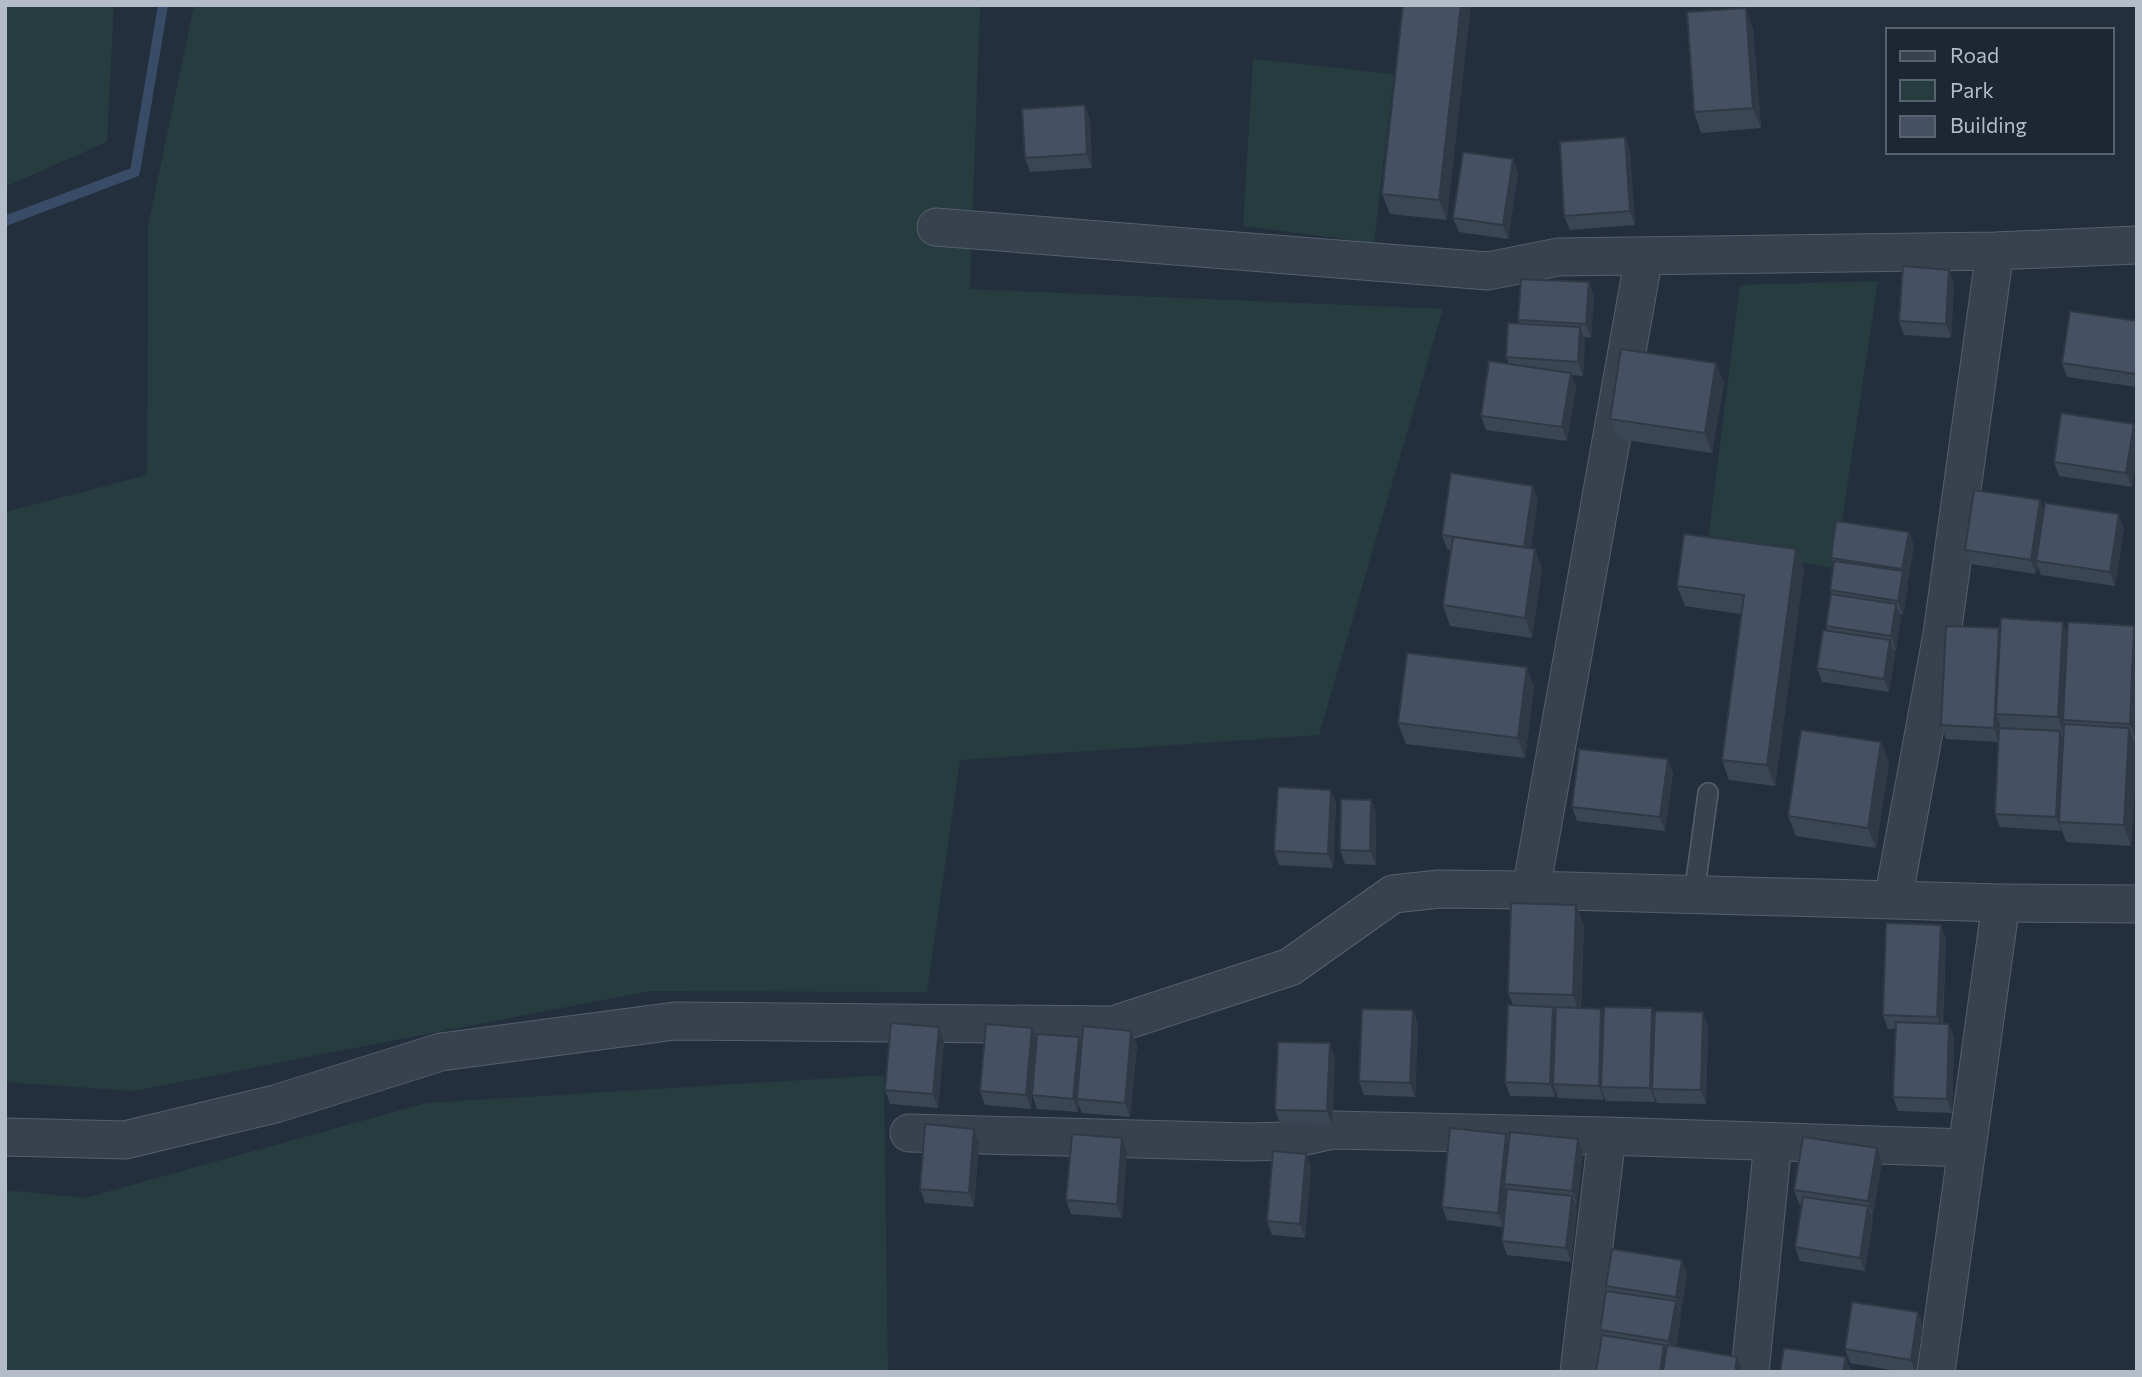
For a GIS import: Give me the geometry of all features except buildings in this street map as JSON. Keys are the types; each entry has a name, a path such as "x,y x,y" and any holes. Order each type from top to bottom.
{"street":[{"path":"936,228 1488,271 1558,257 1995,251 2137,245"},
{"path":"1893,900 1955,634 1995,251"},
{"path":"1531,890 1644,256"},
{"path":"5,1137 125,1140 275,1104 441,1052 675,1021 1113,1025 1290,967 1393,894 1439,889 1531,890 2001,903 2137,904"},
{"path":"1936,1372 2001,903"},
{"path":"909,1133 1249,1142 1283,1141 1334,1130 1967,1148"},
{"path":"1579,1372 1606,1136"},
{"path":"1750,1372 1773,1142"}],"lane":[{"path":"1693,895 1709,793"}],"green space":[{"path":"5,5 114,5 107,142 5,187"},
{"path":"194,5 980,5 970,289 1443,309 1319,735 960,760 927,992 650,991 133,1091 5,1082 5,512 147,475 148,226"},
{"path":"1253,59 1394,74 1374,243 1243,226"},
{"path":"1878,281 1835,568 1707,549 1740,285"},
{"path":"884,1075 888,1372 5,1372 5,1190 85,1198 426,1103"}],"waterway":[{"path":"5,221 135,172 163,5"}]}
